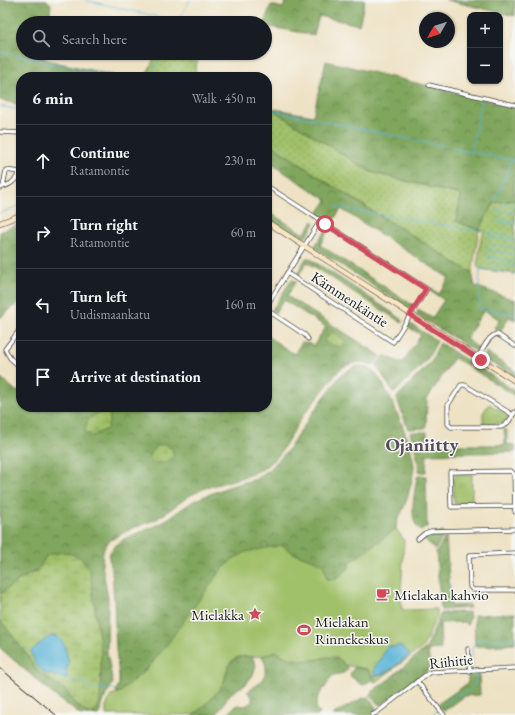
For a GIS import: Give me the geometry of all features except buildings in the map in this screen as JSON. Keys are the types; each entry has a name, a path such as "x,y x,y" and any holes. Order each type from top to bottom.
{"street":[{"path":"429,85 515,105"},
{"path":"0,132 16,133"},
{"path":"2,187 6,170 16,172"},
{"path":"2,187 16,179"},
{"path":"272,189 426,289 410,315"},
{"path":"0,223 16,217"},
{"path":"272,297 320,220"},
{"path":"272,225 515,381"},
{"name":"Kämmenkäntie","path":"287,273 393,342 410,315"},
{"path":"272,313 305,335 308,339"},
{"path":"478,358 491,337 495,334 515,346"},
{"path":"16,335 5,349 10,358 16,363"},
{"path":"461,385 465,385 514,414 507,424 501,427 451,427 448,424 448,405 461,385"},
{"path":"515,506 451,507 450,472 511,470 514,474 515,506 515,512"},
{"path":"418,539 425,532 431,531 515,529"},
{"path":"515,553 469,556 470,587 473,590 515,590"},
{"path":"468,649 470,670"},
{"name":"Riihitie","path":"372,715 380,713 417,681 431,672 515,668"},
{"path":"417,681 444,715"}],"green space":[{"path":"0,0 47,0 51,4 50,16 16,16 16,60 48,60 99,72 16,72 16,104 0,100"},
{"path":"286,0 365,0 359,25 319,16 314,35 272,27 272,16 267,16 271,5 283,8"},
{"path":"446,0 515,0 515,16"},
{"path":"154,60 198,60 195,72 148,72"},
{"path":"326,61 515,107 515,200 494,203 479,230 456,221 461,195 371,172 272,108 313,116"},
{"path":"272,109 371,172 461,195 456,221 479,230 472,273 331,185 272,145"},
{"path":"272,145 331,185 472,273 475,286 515,300 515,320 509,317 500,332 494,328 500,320 484,310 466,339 480,349 477,352 418,316 418,310 432,318 444,300 430,291 432,289 439,294 449,278 341,209 331,224 317,215 327,200 272,164"},
{"path":"515,200 515,274 480,269 477,266 481,238 484,231 479,230 494,203"},
{"path":"272,214 304,234 313,221 315,223 307,236 302,239 272,221"},
{"path":"16,225 16,304 0,318 0,232"},
{"path":"327,229 329,230 320,245 414,306 412,308 407,308 317,249 315,246 316,244"},
{"path":"306,258 309,258 402,319 402,323 307,262 298,276 297,274"},
{"path":"292,279 296,282 287,296 381,356 373,365 356,362 340,369 302,417 279,455 263,469 247,476 205,488 189,496 157,519 128,530 109,541 103,550 102,564 108,598 107,652 113,683 106,695 98,715 81,715 55,696 0,648 0,620 28,656 36,670 66,691 75,703 88,714 95,713 101,675 47,555 38,570 19,580 0,594 0,377 16,391 16,412 272,412 272,339 294,354 302,342 314,345 326,327 284,300 275,313 272,310"},
{"path":"411,324 437,341 428,358 394,393 376,365 384,356 403,362 421,335 407,326"},
{"path":"331,331 346,341 341,348 324,342"},
{"path":"440,343 468,361 470,364 469,366 454,358 427,399 426,428 408,429 397,399 398,396 431,362"},
{"path":"486,352 515,371 515,378 489,361 485,355"},
{"path":"473,365 515,391 515,396 471,368"},
{"path":"361,366 372,370 380,380 393,404 405,433 413,459 414,468 410,488 396,529 349,563 349,568 335,580 327,579 325,569 314,560 293,553 282,545 168,644 149,667 121,692 117,693 116,691 119,684 119,677 116,650 112,570 109,559 110,552 124,539 160,524 195,500 228,487 256,479 271,468 287,451 316,408 341,375 354,367"},
{"path":"489,404 507,414 508,417 504,423 483,424 483,413"},
{"path":"106,412 110,415 108,428 93,436 85,432 88,421 96,414"},
{"path":"504,429 507,430 507,444 515,445 515,452 427,454 426,472 419,471 418,460 410,432 427,432 428,445 505,445"},
{"path":"165,444 172,449 174,457 165,462 154,463 149,458 150,453 158,446"},
{"path":"472,474 472,504 454,503 453,477 456,475"},
{"path":"426,476 427,527 421,531 414,520 413,513 417,477"},
{"name":"Mielakan Rinnekeskus","path":"396,529 404,540 401,595 402,610 437,609 437,616 423,647 377,681 367,669 344,665 342,661 333,657 301,660 291,658 276,651 261,656 240,657 231,661 222,686 206,704 193,715 106,715 106,707 111,695 121,692 149,667 217,575 233,559 246,552 282,545 293,553 322,564 325,569 327,579 335,580 349,568 349,563"},
{"path":"443,532 443,536 435,550 424,538 430,534"},
{"path":"446,537 451,606 469,605 470,608 441,610 436,553"},
{"path":"64,552 80,557 90,572 101,653 100,702 95,713 88,714 75,703 66,691 36,670 28,656 0,620 0,594 19,580 38,570 47,555"},
{"path":"469,612 470,618 467,626 465,622 440,623 441,649 428,650 430,669 382,704 378,704 370,695 371,692 388,680 427,647 441,613"},
{"path":"515,613 515,644 475,647 474,615"},
{"path":"276,651 282,655 319,659 328,656 339,659 344,665 347,666 348,669 344,673 331,677 318,696 316,709 320,713 319,715 227,715 238,705 245,706 252,702 252,696 247,692 257,685 264,677 266,668 262,656"},
{"path":"241,656 252,657 256,665 253,675 245,685 231,693 216,715 193,715 206,704 223,683 231,662"},
{"path":"354,668 367,669 372,677 375,678 380,676 382,678 375,682 371,680 364,685 350,676"},
{"path":"479,673 480,695 465,696 444,711 438,704 468,683 468,674"},
{"path":"368,697 376,708 375,713 369,715 332,715 363,698"}],"water":[{"path":"52,636 57,636 64,644 69,663 66,670 67,679 59,676 53,676 44,672 37,666 32,656 31,651"},
{"path":"399,645 410,654 388,671 375,676 375,667 381,660 386,648 389,646 394,647"}],"waterway":[{"path":"85,0 154,16"},
{"path":"181,16 190,0"},
{"path":"0,52 16,55"},
{"path":"38,60 90,71"},
{"path":"153,72 160,60"},
{"path":"89,72 95,72"},
{"path":"482,100 471,152 512,160"},
{"path":"0,106 16,109"},
{"path":"272,110 471,152"},
{"path":"495,202 512,160 515,160"},
{"path":"501,204 515,206"},
{"path":"0,213 16,207"},
{"path":"335,207 481,231"},
{"path":"496,210 515,213"},
{"path":"499,218 515,221"},
{"path":"497,222 515,225"},
{"path":"486,232 515,237"},
{"path":"488,237 515,241"},
{"path":"487,244 515,248"},
{"path":"485,250 515,254"},
{"path":"485,256 515,261"},
{"path":"485,262 515,267"},
{"path":"478,268 515,273"},
{"path":"479,290 480,269"},
{"path":"479,295 479,309 515,314"},
{"path":"473,666 472,648 476,640 515,639"},
{"path":"444,705 453,698 473,687 475,683 475,673"},
{"path":"67,679 70,682 85,683 90,689 105,688 116,690"},
{"path":"431,715 438,710"}],"railway":[{"path":"0,668 56,715"}],"place":[{"name":"Mielakan kahvio","path":"383,594"},
{"name":"Mielakka","path":"255,614"},
{"name":"Mielakan Rinnekeskus","path":"304,630"}],"district":[{"name":"Ojaniitty","path":"422,444"}],"route":[{"path":"325,224 426,289 410,315 481,360"}]}
